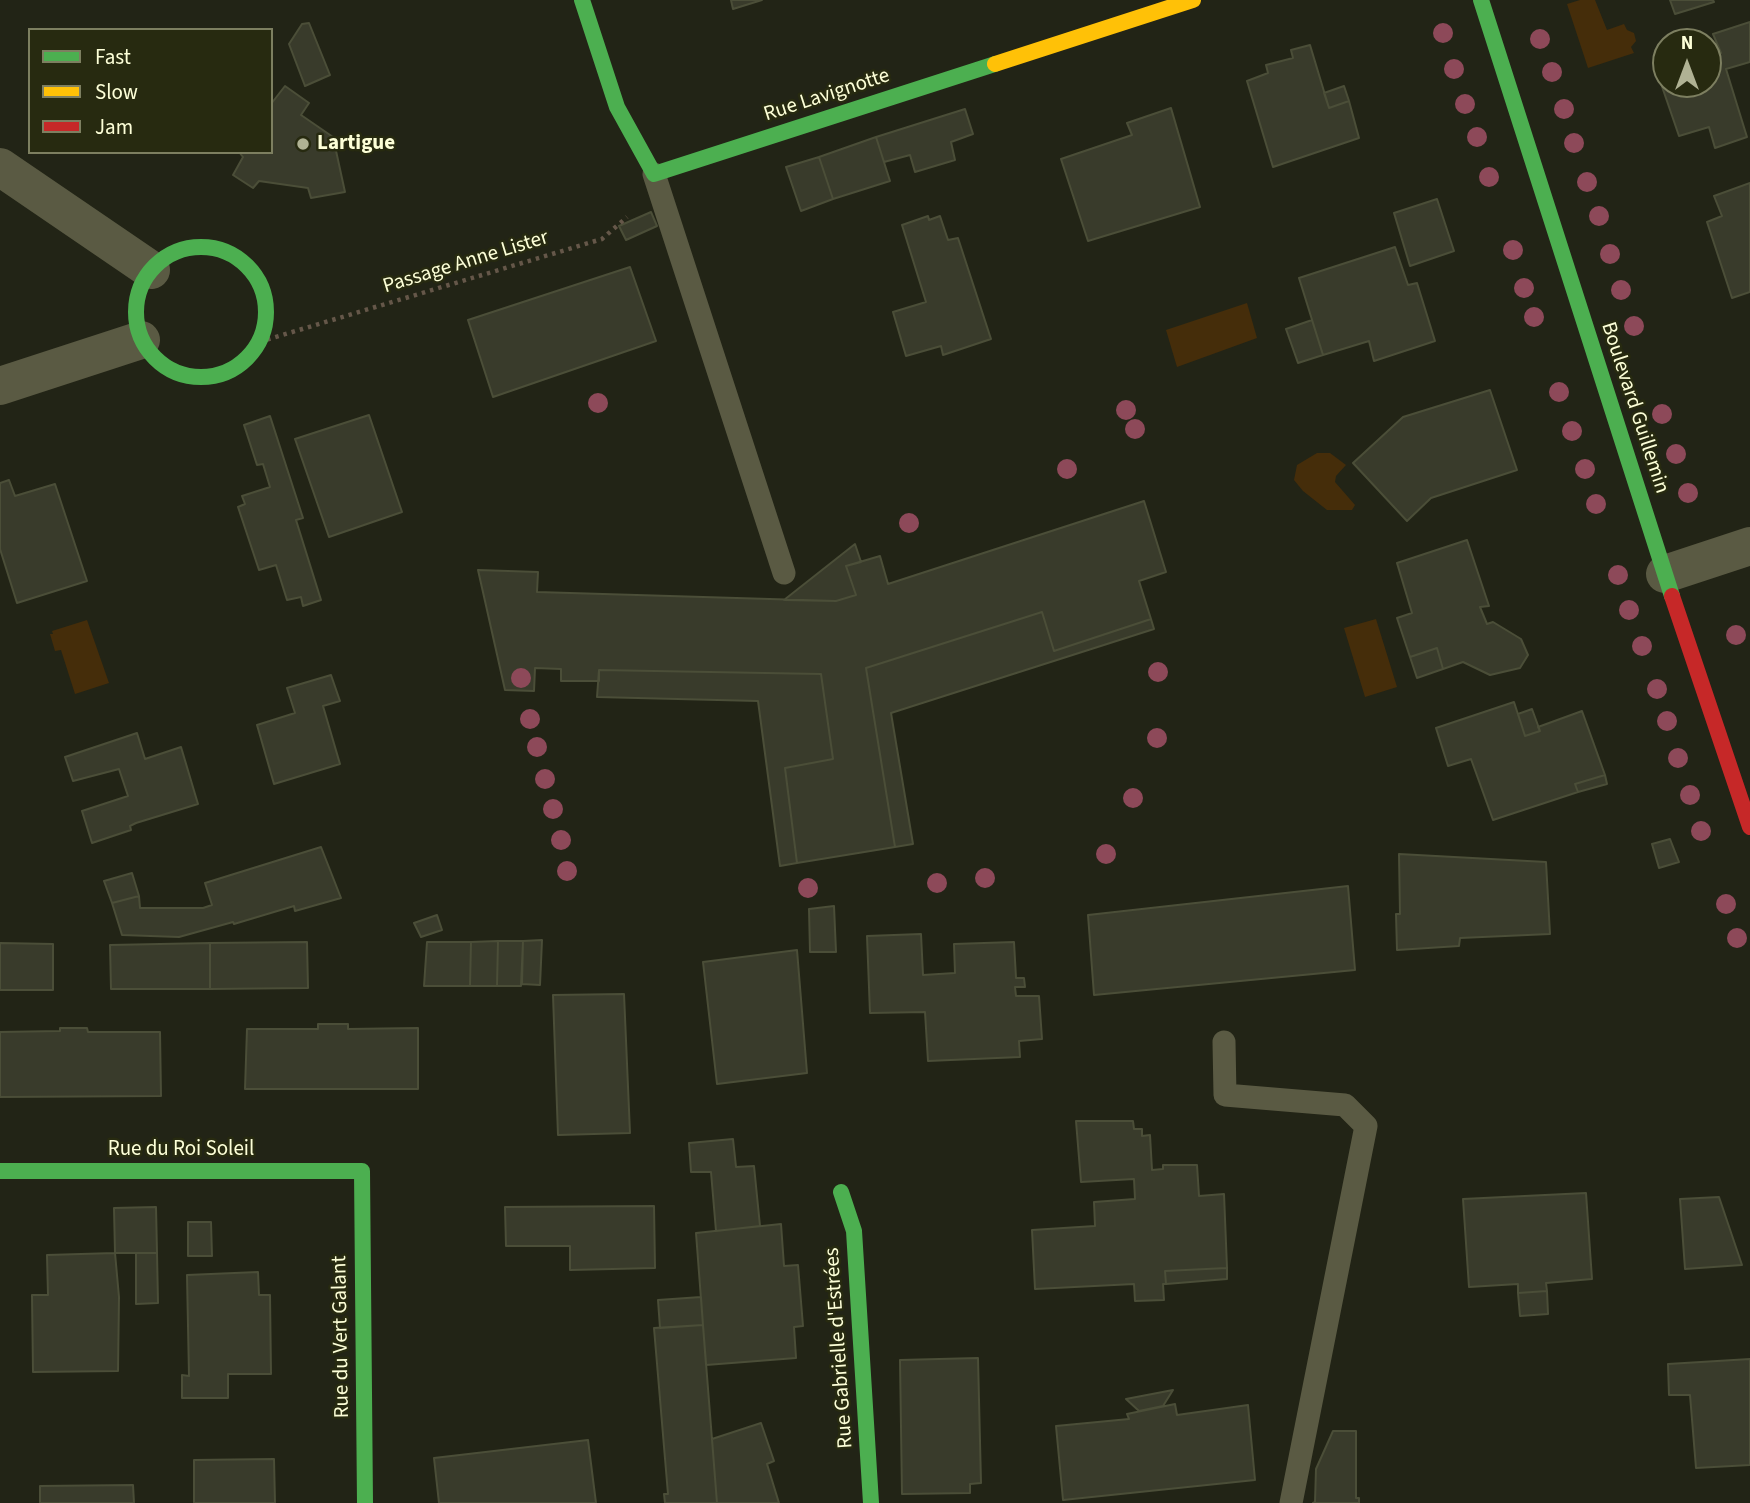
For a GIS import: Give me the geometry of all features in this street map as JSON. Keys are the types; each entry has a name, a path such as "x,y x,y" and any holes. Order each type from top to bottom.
{"street":[{"path":"582,0 617,107 654,174"},
{"name":"Rue Lavignotte","path":"654,174 1194,0"},
{"name":"Boulevard Guillemin","path":"1481,0 1665,574 1750,827"},
{"path":"0,167 151,270"},
{"path":"208,247 228,253 246,265 259,282 265,302 265,323 259,342 247,359 229,371 210,377 189,376 169,369 153,357 141,340 136,322 136,303 141,285 151,270 167,256 187,249 208,247"},
{"path":"0,386 141,340"},
{"path":"1665,574 1750,545"},
{"name":"Rue du Roi Soleil","path":"0,1171 362,1171"},
{"name":"Rue du Vert Galant","path":"362,1171 365,1503"},
{"name":"Rue Gabrielle d'Estrées","path":"841,1192 854,1231 871,1503"}],"lane":[{"path":"654,174 784,573"},
{"path":"1224,1042 1225,1095 1345,1105 1366,1126 1291,1503"}],"path":[{"name":"Passage Anne Lister","path":"259,342 602,239 628,216 654,174"}],"shaded area":[{"path":"1580,0 1595,0 1607,30 1624,24 1627,30 1634,33 1636,41 1631,47 1634,53 1588,68 1567,4"},
{"path":"1247,303 1257,338 1177,367 1166,330"},
{"path":"1317,453 1330,453 1346,465 1336,476 1335,482 1355,505 1352,510 1327,510 1294,480 1297,465"},
{"path":"1376,619 1397,687 1365,697 1344,628"},
{"path":"87,620 109,683 75,694 61,650 55,651 50,634"}],"building":[{"path":"731,0 762,0 733,9"},
{"path":"1670,0 1713,0 1714,2 1675,14"},
{"path":"1750,22 1750,62 1726,69 1747,137 1715,148 1709,127 1679,136 1666,98 1722,98 1722,31"},
{"path":"309,23 330,75 305,86 289,44 302,24"},
{"path":"1310,45 1329,108 1349,101 1359,138 1273,167 1247,81 1268,73 1266,65 1293,58 1291,50"},
{"name":"Lartigue","path":"285,86 309,103 301,115 333,137 345,192 311,198 308,188 259,181 253,188 233,175 243,157 241,154 273,154 273,101"},
{"path":"1344,86 1349,101 1329,108 1324,93"},
{"path":"1171,108 1200,207 1088,241 1061,159 1132,135 1127,123"},
{"path":"965,109 973,134 951,142 955,160 915,172 910,155 884,162 876,137"},
{"path":"876,137 890,181 833,199 819,157"},
{"path":"819,157 833,199 801,211 786,167"},
{"path":"1750,183 1750,292 1732,298 1707,222 1722,216 1714,196"},
{"path":"1437,199 1454,251 1410,266 1394,213"},
{"path":"651,212 657,226 626,240 619,226"},
{"path":"928,216 929,220 940,216 948,240 958,238 991,339 943,355 941,346 906,356 893,312 926,302 902,225"},
{"path":"1395,247 1408,285 1417,283 1435,341 1374,361 1369,341 1323,355 1299,278"},
{"path":"630,267 656,341 493,397 468,320"},
{"path":"1312,320 1323,355 1298,363 1286,329"},
{"path":"1490,390 1517,470 1431,498 1407,521 1353,463 1403,417"},
{"path":"369,415 402,512 329,537 295,439"},
{"path":"270,416 303,518 296,520 321,600 303,606 301,597 287,600 276,565 259,570 238,507 245,504 242,496 270,487 263,464 257,465 244,425"},
{"path":"9,480 15,496 55,484 87,581 17,603 0,549 0,483"},
{"path":"1144,501 1166,572 1139,581 1151,619 1054,651 1042,612 866,668 895,847 797,863 785,768 833,759 821,674 599,670 599,681 561,681 561,669 535,668 534,691 505,690 478,570 538,572 537,592 836,601 856,595 846,566 880,556 888,584"},
{"path":"1467,540 1489,606 1480,607 1487,624 1493,622 1521,639 1528,655 1520,668 1490,675 1463,662 1443,669 1437,648 1410,657 1397,618 1412,613 1397,563"},
{"path":"855,544 861,562 846,566 856,595 836,601 784,600"},
{"path":"1042,612 1054,651 1151,619 1154,629 891,713 913,844 895,847 866,668"},
{"path":"1437,648 1443,669 1417,678 1410,657"},
{"path":"599,670 821,674 833,759 785,768 797,863 780,866 758,701 597,697"},
{"path":"331,675 340,701 323,706 340,764 274,784 257,725 295,713 287,688"},
{"path":"1514,702 1525,736 1540,731 1538,727 1582,711 1605,775 1575,784 1578,792 1493,820 1471,759 1448,766 1436,728"},
{"path":"1532,709 1540,731 1525,736 1518,714"},
{"path":"137,733 145,759 181,747 198,804 136,823 130,826 131,830 92,843 82,811 128,796 119,769 73,781 65,757"},
{"path":"1605,775 1607,784 1578,792 1575,784"},
{"path":"1670,839 1679,862 1659,868 1652,844"},
{"path":"321,847 341,898 295,911 294,906 179,937 122,935 112,903 139,896 140,908 203,908 212,905 205,883"},
{"path":"1399,854 1546,862 1550,934 1460,938 1459,946 1397,950 1396,914 1400,914"},
{"path":"132,873 139,896 112,903 104,881"},
{"path":"1348,886 1355,970 1094,995 1088,915"},
{"path":"834,906 836,952 810,952 809,909"},
{"path":"437,915 442,930 421,937 414,923"},
{"path":"921,934 923,975 955,973 954,944 1014,942 1016,978 1024,978 1025,987 1015,987 1016,996 1039,996 1042,1039 1019,1041 1020,1057 928,1061 925,1012 870,1013 867,936"},
{"path":"542,940 540,985 522,984 523,941"},
{"path":"498,941 497,986 470,986 471,942"},
{"path":"498,941 523,941 521,986 497,986"},
{"path":"307,942 308,988 210,989 210,943"},
{"path":"427,942 471,942 470,986 424,986"},
{"path":"0,943 53,944 53,990 0,990"},
{"path":"210,943 210,989 111,989 110,945"},
{"path":"797,950 807,1073 717,1084 703,962"},
{"path":"624,994 630,1133 558,1135 553,995"},
{"path":"318,1024 348,1024 348,1029 418,1028 418,1089 245,1089 247,1029 318,1029"},
{"path":"60,1028 87,1028 88,1032 160,1032 161,1096 0,1097 0,1032 60,1031"},
{"path":"1076,1121 1133,1121 1134,1129 1142,1129 1142,1136 1150,1135 1152,1170 1163,1169 1163,1165 1197,1165 1199,1196 1224,1194 1227,1268 1165,1271 1164,1300 1135,1301 1134,1284 1035,1289 1032,1230 1095,1226 1094,1202 1135,1199 1134,1179 1081,1182"},
{"path":"733,1139 736,1167 754,1166 760,1226 716,1231 711,1172 691,1172 689,1143"},
{"path":"1586,1193 1592,1279 1546,1283 1547,1291 1518,1293 1518,1284 1469,1287 1463,1199"},
{"path":"1719,1197 1742,1265 1685,1269 1680,1199"},
{"path":"654,1206 655,1268 570,1270 570,1246 506,1246 505,1207"},
{"path":"156,1207 157,1253 115,1253 114,1208"},
{"path":"188,1222 211,1222 212,1256 188,1256"},
{"path":"781,1224 784,1266 798,1265 803,1326 794,1327 796,1358 706,1365 696,1233"},
{"path":"115,1253 119,1297 118,1371 33,1372 32,1295 48,1295 47,1255"},
{"path":"136,1253 157,1253 158,1303 136,1304"},
{"path":"1227,1268 1227,1279 1166,1284 1165,1271"},
{"path":"258,1272 259,1295 270,1295 271,1374 228,1374 228,1398 182,1398 182,1375 189,1376 187,1275"},
{"path":"1547,1291 1548,1314 1520,1316 1518,1293"},
{"path":"701,1297 703,1325 660,1328 658,1300"},
{"path":"703,1325 717,1503 665,1503 664,1494 668,1494 654,1328"},
{"path":"978,1358 981,1483 970,1484 970,1493 902,1494 900,1360"},
{"path":"1750,1359 1750,1465 1696,1468 1690,1395 1669,1395 1668,1364"},
{"path":"1173,1390 1163,1406 1139,1411 1126,1399"},
{"path":"1175,1404 1177,1415 1248,1405 1255,1480 1063,1500 1056,1426 1129,1419 1127,1414"},
{"path":"761,1423 774,1461 767,1464 779,1503 717,1503 712,1439"},
{"path":"1333,1431 1356,1431 1356,1498 1359,1498 1359,1503 1313,1503 1316,1469"},
{"path":"588,1440 596,1503 439,1503 434,1458"},
{"path":"274,1459 275,1503 194,1503 194,1460"},
{"path":"133,1485 134,1503 40,1503 40,1486"}],"traffic: fast":[{"path":"582,0 617,107 654,174 995,64"},
{"path":"1481,0 1672,596"},
{"path":"201,247 226,252 247,266 261,287 266,312 261,337 247,358 226,372 201,377 176,372 155,358 141,337 136,312 141,287 155,266 176,252 201,247"},
{"path":"0,1171 362,1171 365,1503"},
{"path":"841,1192 854,1231 871,1503"}],"traffic: slow":[{"path":"995,64 1193,0"}],"traffic: jam":[{"path":"1672,596 1750,827"}],"place":[{"name":"Lartigue","path":"303,144"}]}
